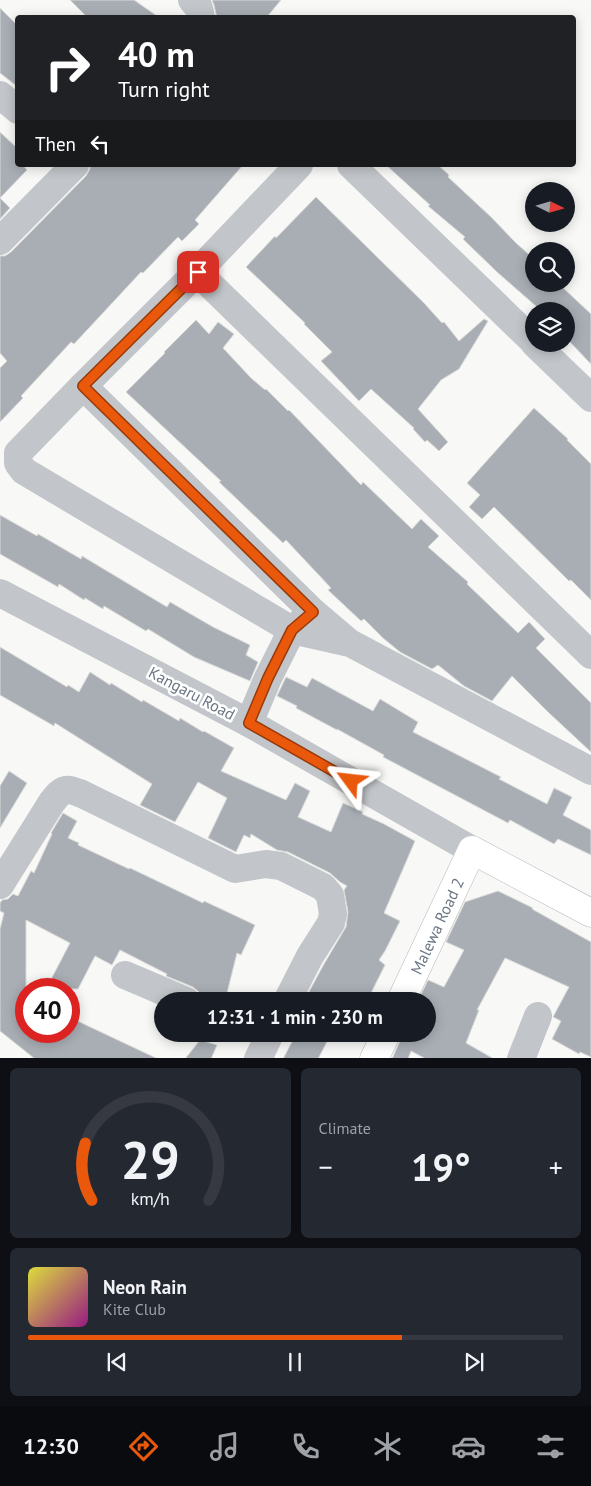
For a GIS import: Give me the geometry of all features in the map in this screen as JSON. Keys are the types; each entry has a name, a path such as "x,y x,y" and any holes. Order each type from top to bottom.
{"main road":[{"name":"Kangaru Road","path":"472,850 591,913"},
{"name":"Malewa Road 2","path":"405,992 472,850"},
{"path":"374,1058 382,1042"}],"street":[{"path":"192,0 199,8 200,15"},
{"path":"0,94 15,107"},
{"path":"0,241 73,167"},
{"path":"297,167 198,272 18,453 17,460 22,469 292,630 350,643"},
{"path":"353,167 525,334"},
{"path":"198,272 591,655"},
{"path":"543,352 591,398"},
{"path":"83,386 313,612 350,643 591,771"},
{"name":"Kangaru Road","path":"0,593 249,723 472,850"},
{"path":"249,723 268,678 292,630 313,612"},
{"path":"0,885 52,802 60,792 66,789 82,794 235,869 266,864 281,866 323,887 330,895 333,914 331,923 310,956 292,992"},
{"path":"125,975 165,992"},
{"path":"521,1058 538,1016"}],"building":[{"path":"70,0 134,0 156,15 85,15"},
{"path":"212,0 281,0 268,15 216,15"},
{"path":"0,8 15,23 15,85 0,73"},
{"path":"0,132 15,146 15,167 25,167 27,170 0,198"},
{"path":"90,167 241,167 195,220 199,224 182,241 178,237 143,273 141,272 74,344 71,342 21,396 23,398 0,422 0,368 7,361 0,353 0,256 5,256 11,252 86,176"},
{"path":"388,167 440,167 449,175 448,177 525,251 525,292 568,292 591,314 591,364 575,347 575,302 531,302 463,239 465,237 428,206 430,205"},
{"path":"316,197 442,323 444,322 459,341 484,319 488,321 459,369 441,380 418,409 448,442 439,451 427,440 425,442 414,428 371,389 359,401 321,361 332,352 305,323 246,267"},
{"path":"0,198 10,208 0,219"},
{"path":"196,320 209,334 218,322 234,334 223,348 251,378 289,410 361,485 363,482 412,529 421,519 439,536 428,547 468,582 467,584 518,633 529,622 545,639 536,648 591,703 591,752 512,676 492,701 464,686 438,665 432,669 400,652 364,619 361,621 328,590 331,588 286,540 283,543 219,482 221,481 126,392"},
{"path":"534,408 568,439 591,464 591,600 571,580 569,581 494,507 482,519 469,507 480,495 467,483"},
{"path":"0,515 81,559 82,556 167,607 170,602 213,627 250,645 246,655 258,662 250,681 194,657 148,629 146,631 104,606 103,609 85,598 84,600 59,584 58,587 0,554"},
{"path":"0,647 67,687 68,685 79,692 90,672 142,702 143,700 179,721 180,718 234,748 221,771 286,800 295,783 310,791 298,817 331,832 343,803 415,841 384,913 400,921 379,960 385,965 372,992 309,992 346,927 348,912 344,890 347,886 330,873 288,852 277,850 251,834 250,838 244,835 236,852 208,838 227,798 198,782 175,822 140,805 152,784 55,723 54,726 0,695"},
{"path":"286,677 307,687 312,678 373,711 380,699 418,722 413,732 501,777 499,779 547,804 554,788 572,797 563,815 591,830 591,855 558,839 554,844 510,820 508,823 383,757 384,755 296,708 297,706 277,696"},
{"path":"9,771 27,783 0,828 0,786"},
{"path":"63,813 77,821 68,838 79,843 78,845 255,925 241,955 237,953 227,992 199,992 193,987 166,976 167,974 120,950 112,965 95,956 80,985 80,978 52,978 70,943 26,920 26,978 15,978 15,1043 0,1031 0,929 4,913 0,911 0,903 13,894 18,896 31,871 34,873"},
{"path":"498,891 533,908 591,942 591,1057 580,1052 579,1054 552,1039 561,1021 553,1017 569,987 505,958 477,1010 479,1010 466,1043 492,1058 424,1058 411,1051 408,1058 392,1058 400,1042 436,1042 436,992 422,992 428,980 444,987 464,950 446,942 465,902"},
{"path":"80,1022 156,1058 34,1058 15,1043 80,1043"},
{"path":"198,1042 207,1042 217,1045 211,1058 186,1058"},
{"path":"292,1042 327,1042 319,1058 284,1058"}],"route":[{"path":"198,272 83,386 313,612 292,630 268,678 249,723 351,781"}]}
